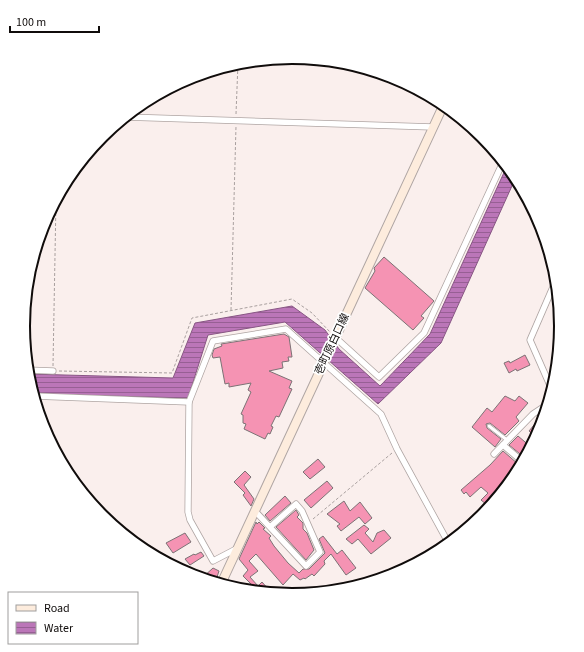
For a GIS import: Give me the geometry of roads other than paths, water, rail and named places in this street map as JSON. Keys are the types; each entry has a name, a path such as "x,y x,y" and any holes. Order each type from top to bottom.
{"main road":[{"name":"壱町原白口線","path":"223,579 441,110"}],"street":[{"path":"134,117 433,127"},
{"path":"334,340 379,377 424,332 500,168"},
{"path":"548,381 530,340 552,290"},
{"path":"238,548 213,561 190,520 188,512 189,402 212,341 286,329 324,361 381,414 446,538"},
{"path":"34,370 53,371"},
{"path":"40,396 189,402"},
{"path":"494,454 533,414 540,409"},
{"path":"505,443 519,457"},
{"path":"255,511 306,566 320,552 308,524 296,504 270,527"}],"lane":[{"path":"489,426 505,443"}],"water":[{"path":"504,172 513,184 441,343 378,404 285,322 208,335 188,398 39,394 35,374 173,378 195,323 292,306 325,330 339,349 380,386 430,334"}]}
